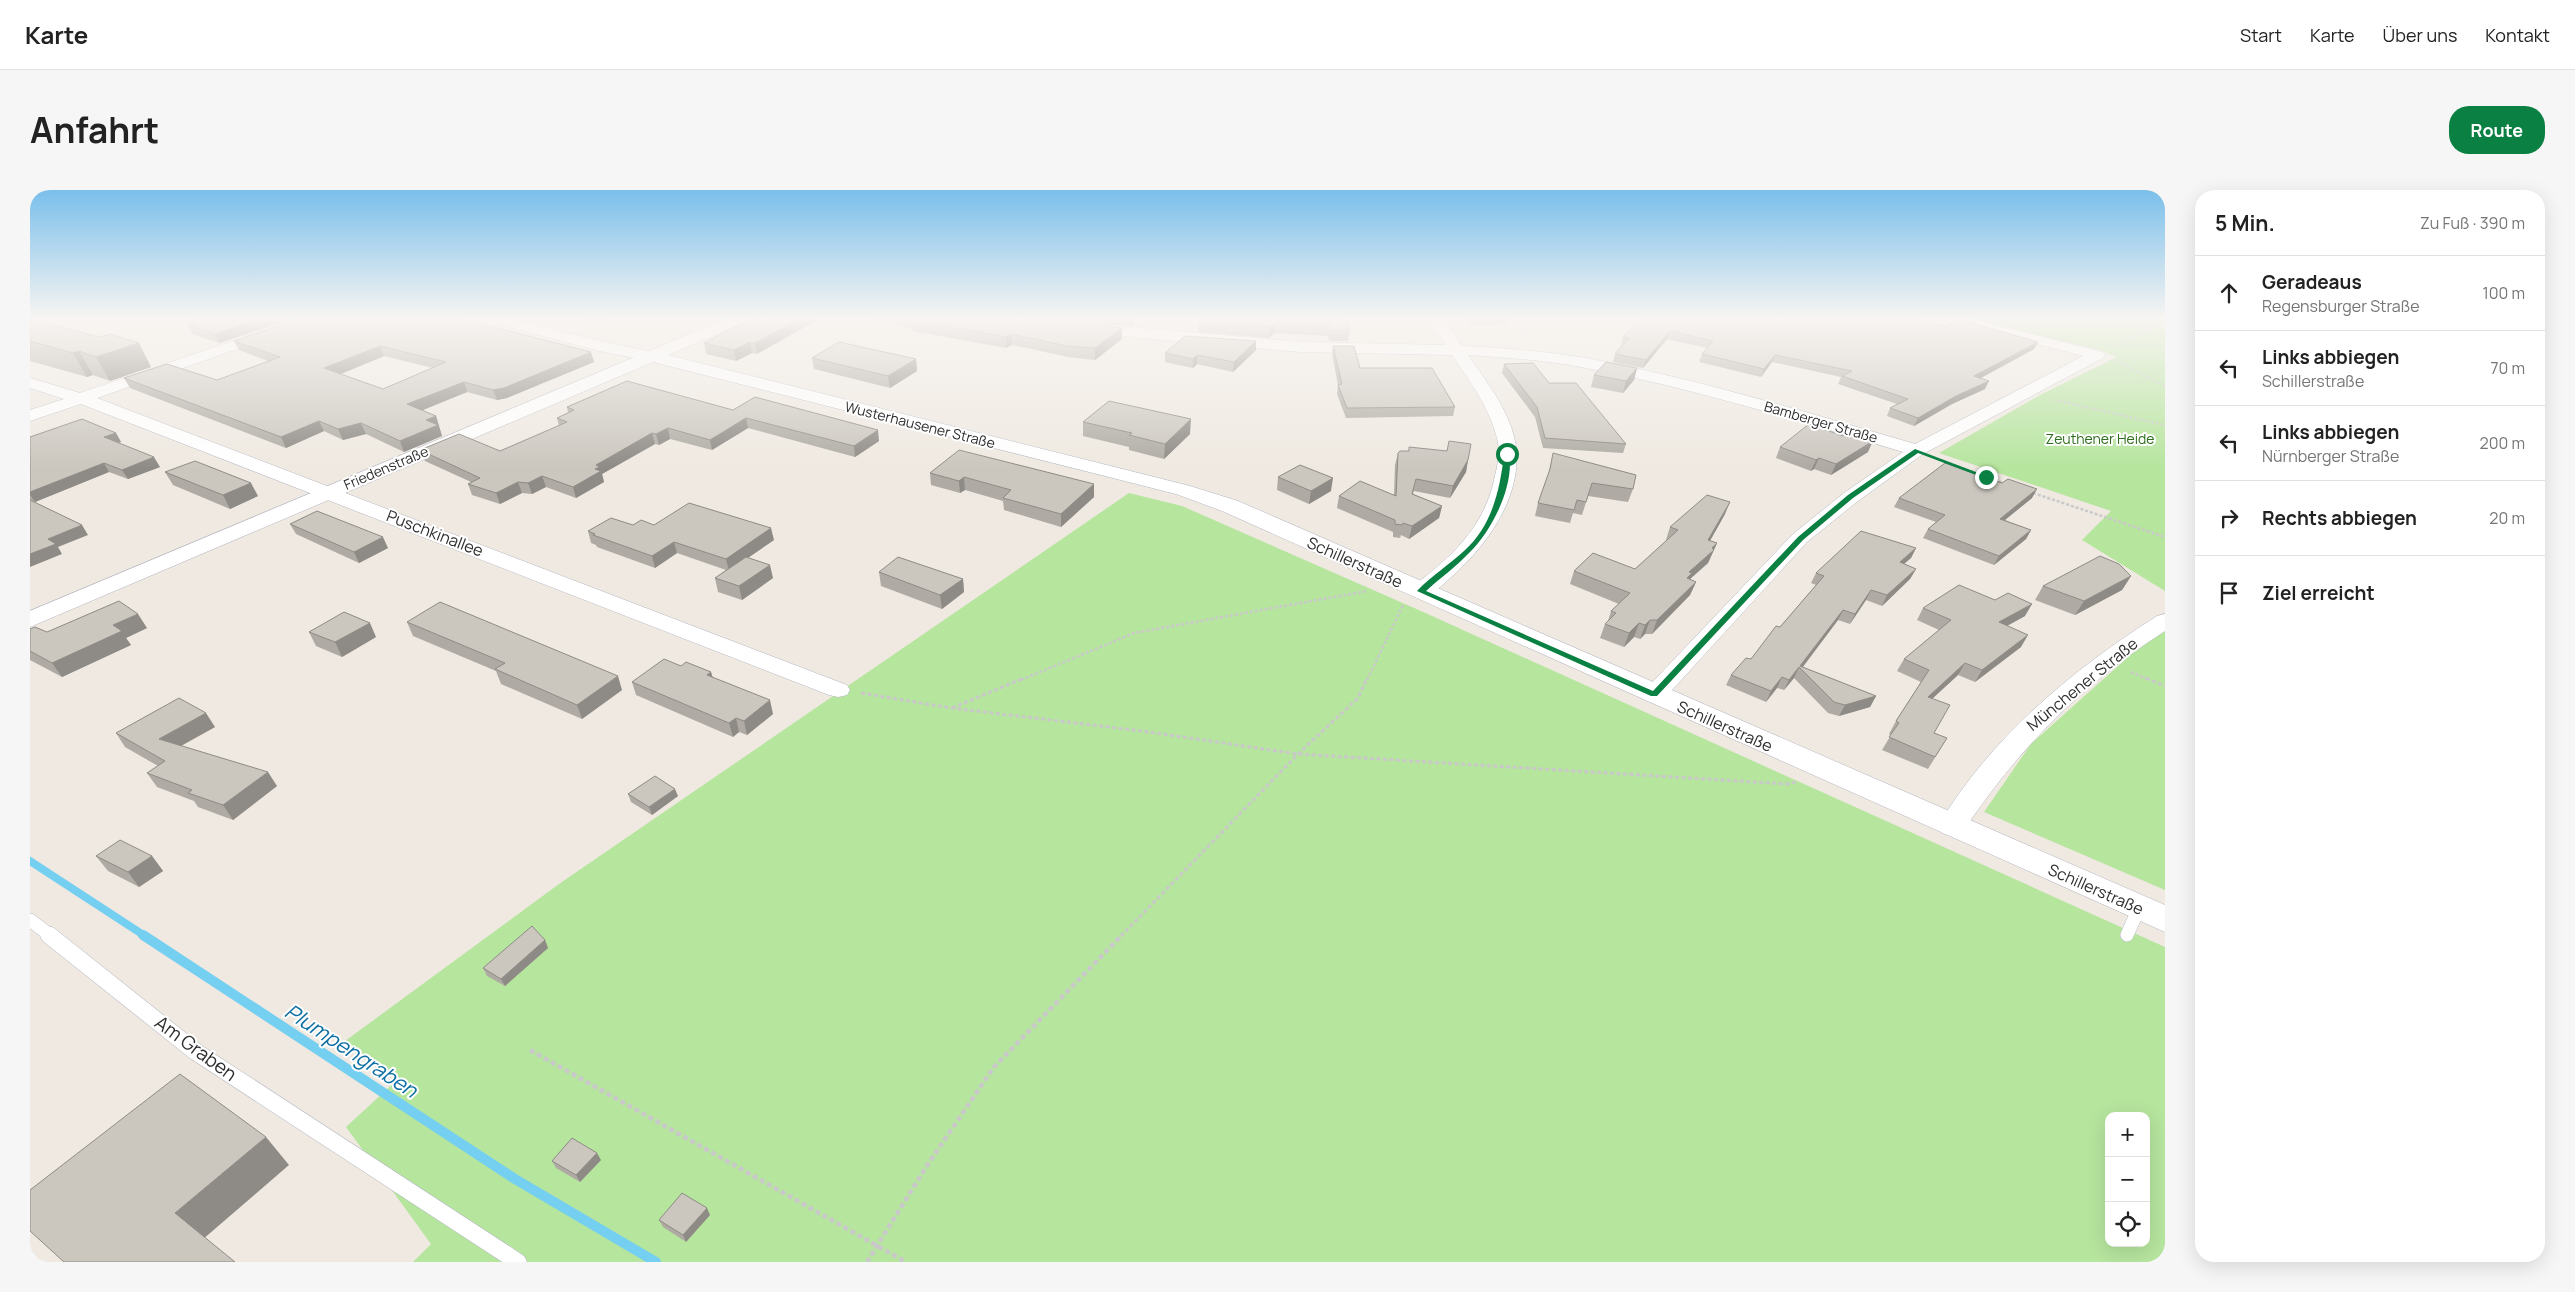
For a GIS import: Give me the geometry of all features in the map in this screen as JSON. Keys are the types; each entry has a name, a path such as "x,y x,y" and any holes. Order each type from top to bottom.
{"street":[{"path":"30,416 169,368"},
{"name":"Friedenstraße","path":"30,620 623,368"},
{"name":"Wusterhausener Straße","path":"698,368 1145,482"},
{"path":"1413,597 1468,551 1498,506 1504,481 1507,454 1505,436 1493,409 1468,368"},
{"name":"Bamberger Straße","path":"1609,368 1633,372 1840,426 1918,450"},
{"path":"1654,694 1800,538 1851,497 1918,450 2073,368"},
{"name":"Puschkinallee","path":"30,383 82,398 838,690"},
{"name":"Schillerstraße","path":"1145,482 1183,490 1230,506 1413,597 1654,694 2165,919"},
{"name":"Münchener Straße","path":"1952,826 1964,807 2021,734 2107,662 2165,621"}],"lane":[{"path":"2127,935 2139,908"},
{"name":"Am Graben","path":"30,920 196,1052 371,1164 518,1262"}],"path":[{"path":"2130,368 2165,386"},
{"path":"2025,394 2165,425"},
{"path":"1918,450 2014,486"},
{"path":"2032,493 2165,537"},
{"path":"951,708 1134,633 1375,589"},
{"path":"867,1262 928,1164 994,1067 1298,754 1358,698 1413,597"},
{"path":"2107,662 2165,686"},
{"path":"838,690 951,708 1142,731 1298,754 1777,784 1807,781"},
{"path":"530,1050 906,1262"}],"green space":[{"name":"Zeuthener Heide","path":"2095,368 2165,368 2165,591 2082,540 2111,511 1939,453 2042,394"},
{"path":"1129,493 1182,506 1421,611 2165,947 2165,1262 413,1262 431,1244 346,1127 398,1079 341,1044 559,884"},
{"path":"2165,624 2165,890 1984,812 2031,744"}],"building":[{"path":"155,368 180,368 217,380 250,368 324,368 383,389 432,368 552,368 504,388 493,390 464,382 407,404 436,416 426,420 438,425 400,441 361,423 338,429 319,421 281,437 124,378"},
{"path":"854,368 901,368 888,376"},
{"path":"1338,368 1432,368 1455,407 1347,408 1338,385 1342,384"},
{"path":"1507,368 1537,368 1549,383 1576,383 1626,444 1545,438 1537,407"},
{"path":"1600,368 1637,368 1626,381 1594,375"},
{"path":"1838,368 1989,368 1974,376 1989,381 1956,396 1918,418 1890,408 1908,399 1842,376 1852,371"},
{"path":"627,381 733,410 755,397 878,430 854,446 746,418 710,440 668,428 656,434 652,433 596,465 600,467 595,469 601,471 573,487 542,476 528,483 518,482 496,493 468,484 480,478 420,450 459,434 500,451 567,422 557,418 574,410 567,407"},
{"path":"1109,401 1191,419 1165,444 1129,435 1132,433 1083,422"},
{"path":"82,419 116,433 104,437 154,457 122,470 104,463 30,492 30,437"},
{"path":"1809,424 1843,436 1849,433 1873,441 1836,464 1819,458 1816,460 1780,447"},
{"path":"1449,441 1471,444 1468,460 1453,486 1416,479 1412,494 1442,506 1412,526 1403,523 1402,525 1395,524 1395,520 1339,496 1360,481 1396,496 1398,453 1400,451 1409,451 1409,447 1447,451"},
{"path":"959,450 1094,484 1061,514 1003,498 1011,490 964,477 959,481 930,473"},
{"path":"1553,453 1636,475 1633,489 1592,483 1586,502 1577,500 1574,510 1538,503 1550,469"},
{"path":"195,461 251,483 223,495 165,472"},
{"path":"1945,463 2002,483 2008,479 2037,489 2000,519 2031,530 1999,556 1928,529 1945,515 1899,498"},
{"path":"1300,465 1333,478 1311,491 1278,477"},
{"path":"1707,495 1730,502 1708,540 1717,543 1712,548 1714,550 1689,572 1692,573 1687,578 1696,582 1657,620 1650,620 1645,625 1639,623 1629,633 1605,624 1616,613 1611,611 1630,593 1574,571 1593,553 1635,569 1678,530 1670,527"},
{"path":"30,500 82,525 48,539 56,544 30,554"},
{"path":"689,503 771,528 726,559 674,542 652,556 593,535 595,534 588,531 611,518 633,525 641,520 654,525"},
{"path":"317,511 383,537 354,552 290,524"},
{"path":"1861,531 1916,548 1900,562 1916,569 1887,595 1871,590 1855,614 1843,610 1800,666 1876,696 1845,705 1834,702 1799,667 1789,680 1782,677 1771,691 1731,675 1746,658 1751,659 1776,626 1780,627 1824,576 1816,573"},
{"path":"2100,556 2119,564 2131,576 2084,601 2043,586"},
{"path":"746,557 770,565 739,586 715,578"},
{"path":"898,557 963,579 940,595 879,572"},
{"path":"1959,585 1995,600 2008,593 2032,604 1999,622 2028,635 1982,670 1965,663 1928,697 1950,705 1934,733 1947,738 1935,757 1889,737 1899,723 1896,721 1929,670 1904,659 1951,620 1923,608"},
{"path":"119,601 138,614 113,625 122,631 52,663 30,651 30,629 35,627 47,632"},
{"path":"440,602 618,676 577,705 495,669 505,663 407,622"},
{"path":"344,612 370,623 335,642 309,632"},
{"path":"664,659 681,666 686,662 711,672 707,675 770,700 744,721 736,718 729,723 632,682"},
{"path":"179,698 206,713 159,739 268,772 223,805 188,793 192,790 147,773 165,761 116,733"},
{"path":"655,776 675,789 649,807 628,794"},
{"path":"120,840 152,856 128,872 96,856"},
{"path":"532,926 545,940 501,979 483,968"},
{"path":"180,1074 266,1137 175,1213 235,1262 64,1262 30,1231 30,1190"},
{"path":"572,1138 597,1153 576,1175 552,1161"},
{"path":"682,1193 707,1208 683,1235 659,1220"}],"waterway":[{"name":"Plumpengraben","path":"30,861 145,936"},
{"name":"Plumpengraben","path":"143,935 515,1179 656,1262"}],"route":[{"path":"1507,454 1504,481 1498,506 1486,526 1468,551 1421,591 1654,694 1800,538 1851,497 1918,450 1986,477"}]}
